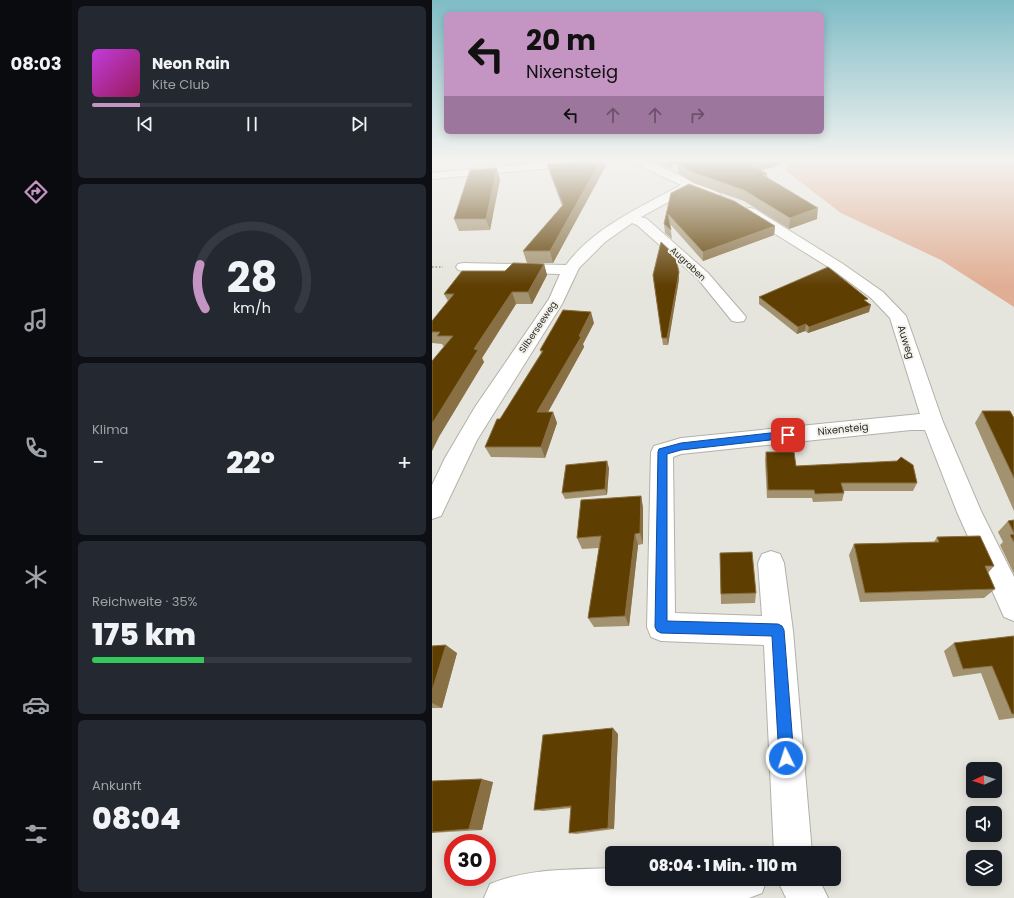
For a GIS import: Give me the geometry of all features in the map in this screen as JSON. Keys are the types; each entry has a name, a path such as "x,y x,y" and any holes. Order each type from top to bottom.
{"street":[{"name":"Silberseeweg","path":"432,509 472,429 555,302 570,270 597,241 661,202"},
{"name":"Auweg","path":"731,202 739,205 838,267 877,295 898,316 933,422 969,512 1014,607"},
{"name":"Augraben","path":"633,219 642,222 703,276 738,317"},
{"path":"463,267 570,270"},
{"name":"Nixensteig","path":"778,630 661,627 662,452 681,446 903,423 933,422"},
{"path":"771,563 778,630 793,846"},
{"path":"504,898 529,892 630,886"},
{"path":"800,886 808,898"}],"shaded area":[{"path":"827,202 1014,202 1014,307 941,260 841,213"}],"building":[{"path":"460,202 490,202 486,219 454,219"},
{"path":"562,202 578,202 550,251 523,251 563,205"},
{"path":"669,202 735,202 775,226 703,252 668,214 671,230 664,224"},
{"path":"764,202 808,202 818,208 790,218"},
{"path":"661,242 675,255 679,272 667,338 662,338 653,275"},
{"path":"513,263 544,264 528,292 512,292 474,349 478,350 432,424 432,361 453,336 437,336 440,332 432,332 432,321 454,294 444,294 462,271 505,271"},
{"path":"828,267 868,299 864,300 871,305 809,327 806,324 798,327 759,297"},
{"path":"563,310 591,312 579,336 581,337 537,412 553,412 541,447 485,447 497,419 500,419 543,351 540,350"},
{"path":"982,411 1010,411 1014,418 1014,478"},
{"path":"766,452 794,452 796,466 897,461 901,457 913,465 917,483 841,483 844,493 815,494 814,490 768,490"},
{"path":"607,461 605,489 562,493 566,465"},
{"path":"641,496 640,533 635,534 625,616 588,618 601,536 577,538 581,500"},
{"path":"1014,520 1014,533 1008,521"},
{"path":"1014,534 1014,542 1010,535"},
{"path":"980,536 994,566 985,566 995,589 865,593 854,544 939,542 937,537"},
{"path":"752,552 756,593 721,594 720,553"},
{"path":"1014,636 1014,714 1012,714 992,666 963,669 954,643"},
{"path":"446,645 432,691 432,646"},
{"path":"613,728 608,828 569,833 571,806 534,810 543,735"},
{"path":"482,779 469,829 432,832 432,781"}],"route":[{"path":"786,758 778,630 661,627 662,452 681,446 788,435"}]}
